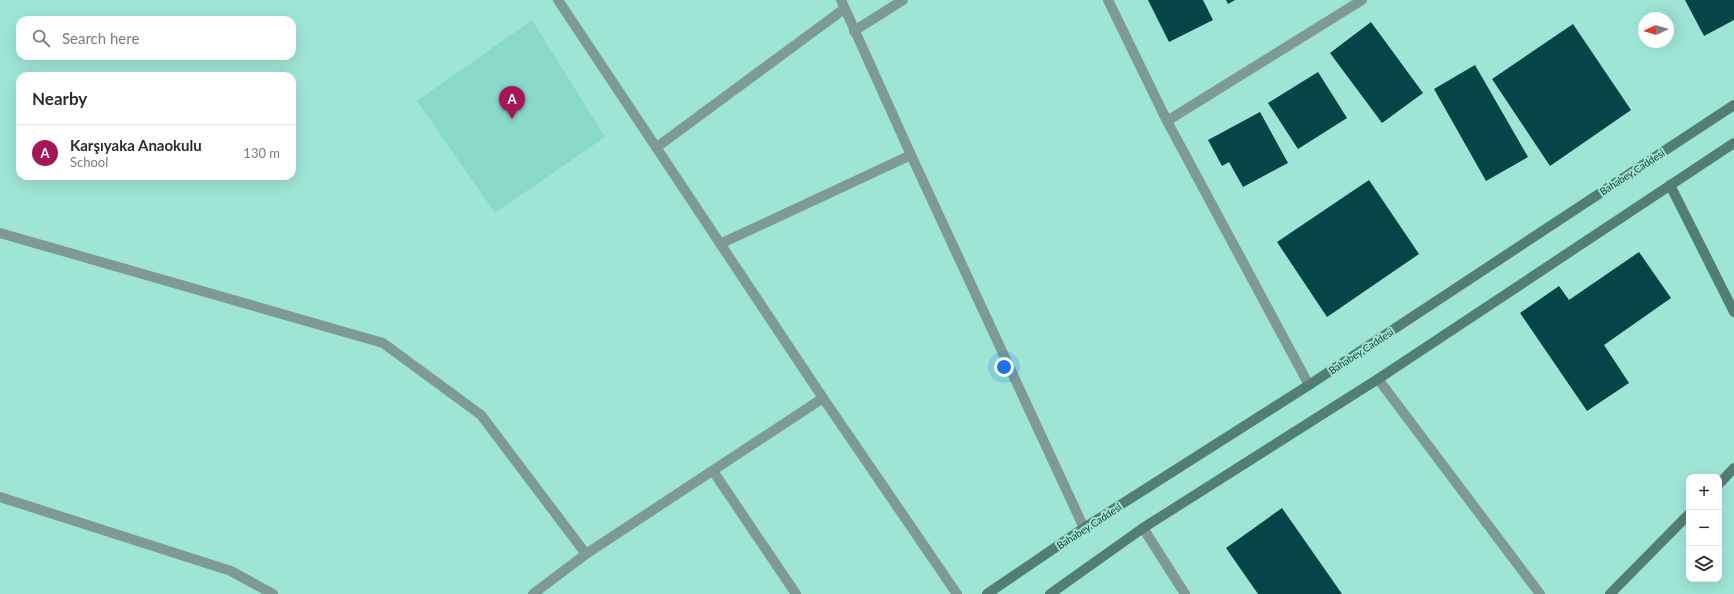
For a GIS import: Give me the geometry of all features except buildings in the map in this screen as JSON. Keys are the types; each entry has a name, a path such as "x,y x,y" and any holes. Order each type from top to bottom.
{"street":[{"path":"558,0 823,398 957,594"},
{"path":"854,31 903,0"},
{"path":"1108,0 1168,121 1310,385"},
{"path":"1168,121 1362,0"},
{"path":"657,147 843,5 1084,528"},
{"name":"Bahabey Caddesi","path":"987,594 1084,528 1310,385 1734,105"},
{"path":"1050,594 1143,528 1378,379 1734,143"},
{"path":"720,244 911,155"},
{"path":"1670,185 1734,312"},
{"path":"0,233 383,343 481,415 586,554"},
{"path":"1378,379 1540,594"},
{"path":"533,594 586,554 823,398"},
{"path":"1722,481 1734,468"},
{"path":"713,471 796,594"},
{"path":"0,497 231,571 273,594"},
{"path":"1610,594 1686,517"},
{"path":"1143,528 1185,594"}],"shaded area":[{"path":"532,20 605,137 495,213 417,101"}],"place":[{"name":"Karşıyaka Anaokulu","path":"512,119"}]}
